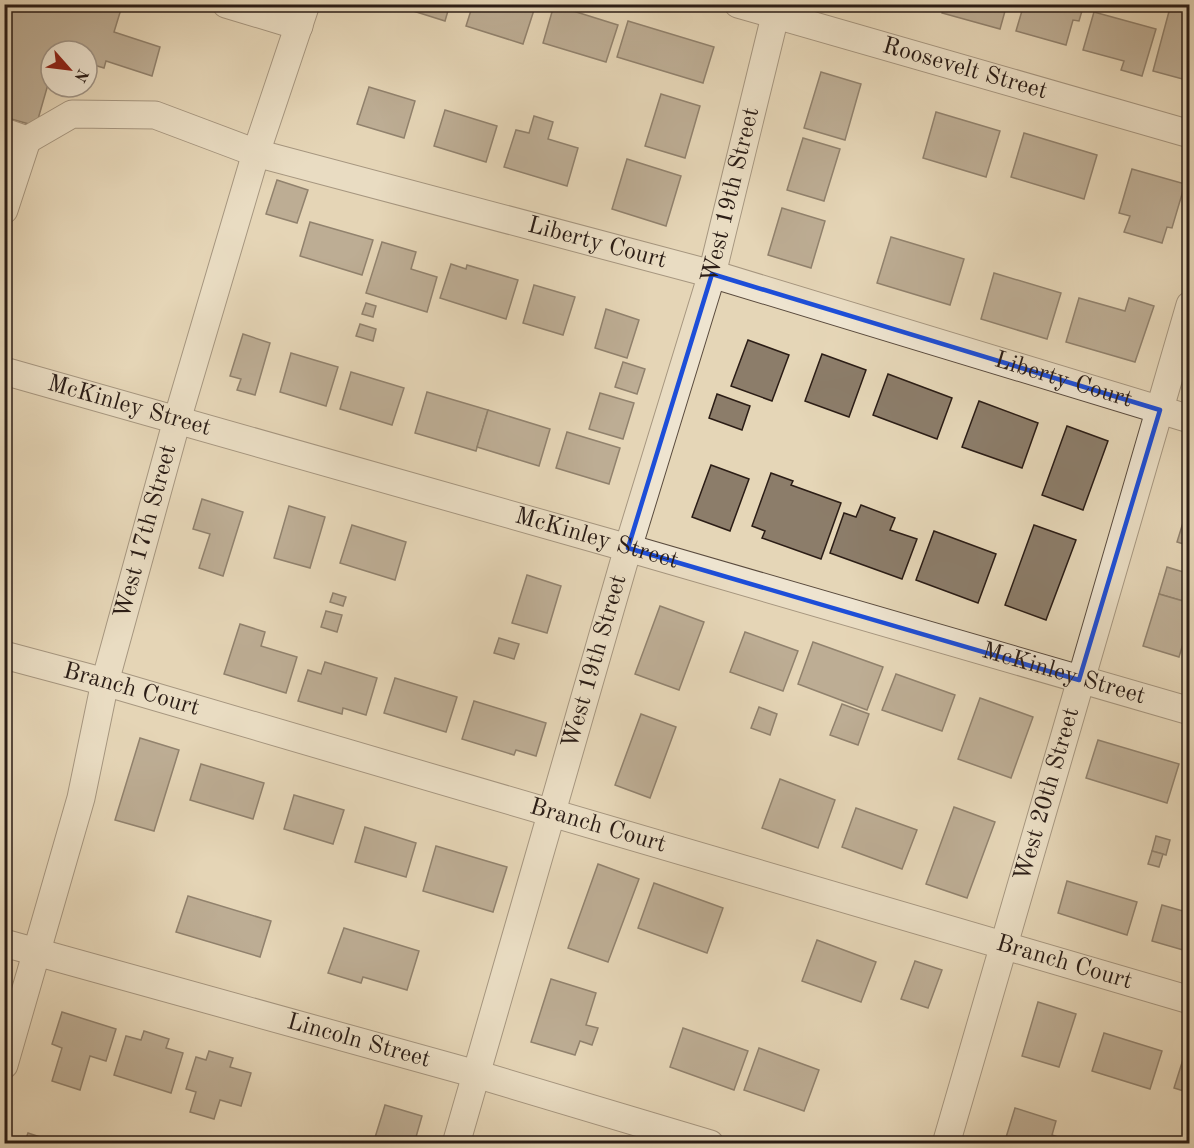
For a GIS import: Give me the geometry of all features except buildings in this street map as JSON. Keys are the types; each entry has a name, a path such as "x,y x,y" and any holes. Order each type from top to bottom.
{"street":[{"path":"226,4 302,15"},
{"name":"Roosevelt Street","path":"738,4 776,10 1190,134"},
{"name":"West 19th Street","path":"456,1143 628,548 712,274 776,10"},
{"name":"West 17th Street","path":"4,1065 81,798 105,682 177,420 256,153 302,15"},
{"name":"Liberty Court","path":"16,136 72,114 155,115 256,153 712,274 1190,419"},
{"path":"4,210 16,136"},
{"name":"West 20th Street","path":"946,1143 1190,305"},
{"name":"McKinley Street","path":"4,371 628,548 1190,711"},
{"name":"Branch Court","path":"4,655 105,682 1190,1000"},
{"name":"Lincoln Street","path":"4,943 476,1074 710,1143"}],"highlighted area":[{"path":"712,274 1160,410 1079,680 628,548"}]}
